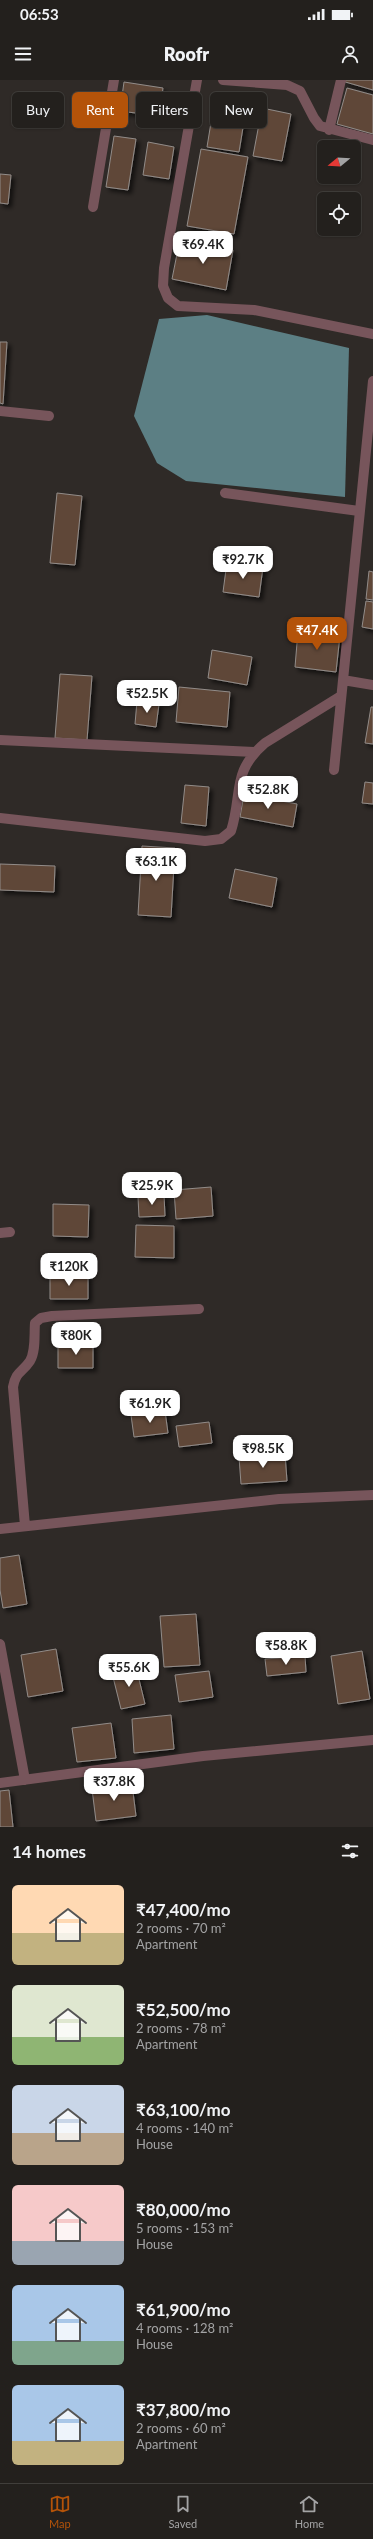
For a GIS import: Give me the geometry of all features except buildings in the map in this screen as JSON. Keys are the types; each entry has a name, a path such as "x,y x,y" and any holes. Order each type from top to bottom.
{"street":[{"path":"93,207 114,80"},
{"path":"197,80 164,268 163,286 168,298 178,306 254,310 373,334"},
{"path":"223,80 287,85 300,91 314,118 320,126 329,130 373,140"},
{"path":"329,130 341,80"},
{"path":"334,770 373,381"},
{"path":"0,411 50,416"},
{"path":"224,493 359,511"},
{"path":"343,680 373,685"},
{"path":"0,818 205,841 221,839 231,831 245,763 254,752 265,743 341,696"},
{"path":"0,740 254,752"},
{"path":"25,1526 12,1387 15,1375 30,1362 33,1352 35,1323 41,1318 52,1316 199,1309"},
{"path":"0,1529 279,1498 373,1495"},
{"path":"0,1644 25,1780"},
{"path":"0,1783 203,1756 373,1740"}],"water":[{"path":"207,315 349,348 345,497 186,481 157,463 134,416 159,319"}]}
